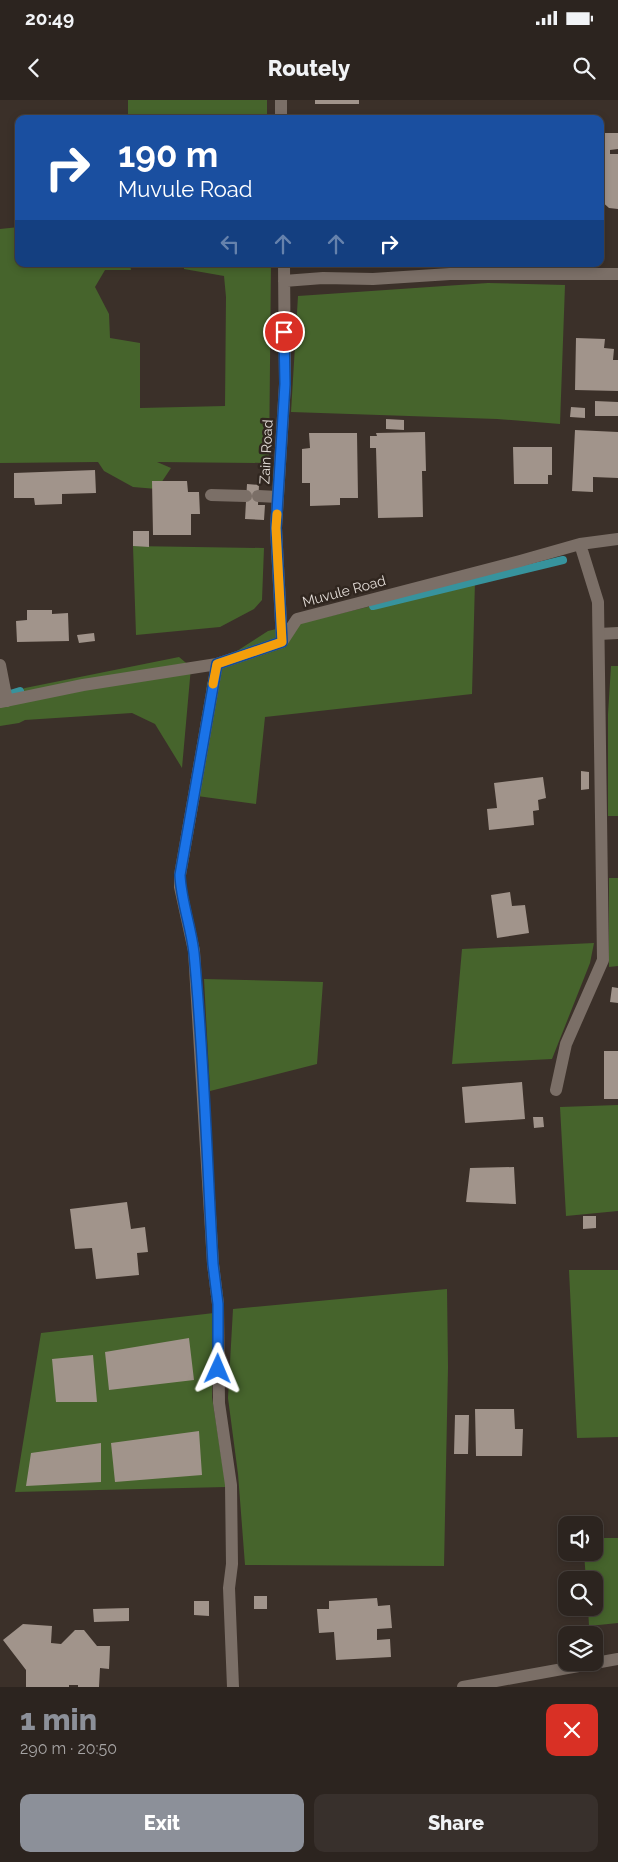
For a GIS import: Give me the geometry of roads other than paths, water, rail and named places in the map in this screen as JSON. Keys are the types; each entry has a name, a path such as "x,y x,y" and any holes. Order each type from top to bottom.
{"street":[{"path":"281,100 281,115"},
{"name":"Zain Road","path":"282,642 276,528 285,384 284,267"},
{"path":"284,281 323,278 373,279 450,274 618,274"},
{"path":"211,495 278,497"},
{"name":"Muvule Road","path":"282,642 297,619 580,544 618,539"},
{"path":"556,1090 566,1044 603,960 598,602 580,544"},
{"path":"599,634 618,633"},
{"path":"0,665 4,701 83,685 217,664 282,642"},
{"path":"217,664 180,875 180,887 190,928 194,959 213,1264 218,1304 219,1403 231,1485 232,1564 229,1588 234,1687"},
{"path":"462,1687 618,1659"}],"waterway":[{"path":"373,606 563,560"},
{"path":"7,695 20,691"}]}
